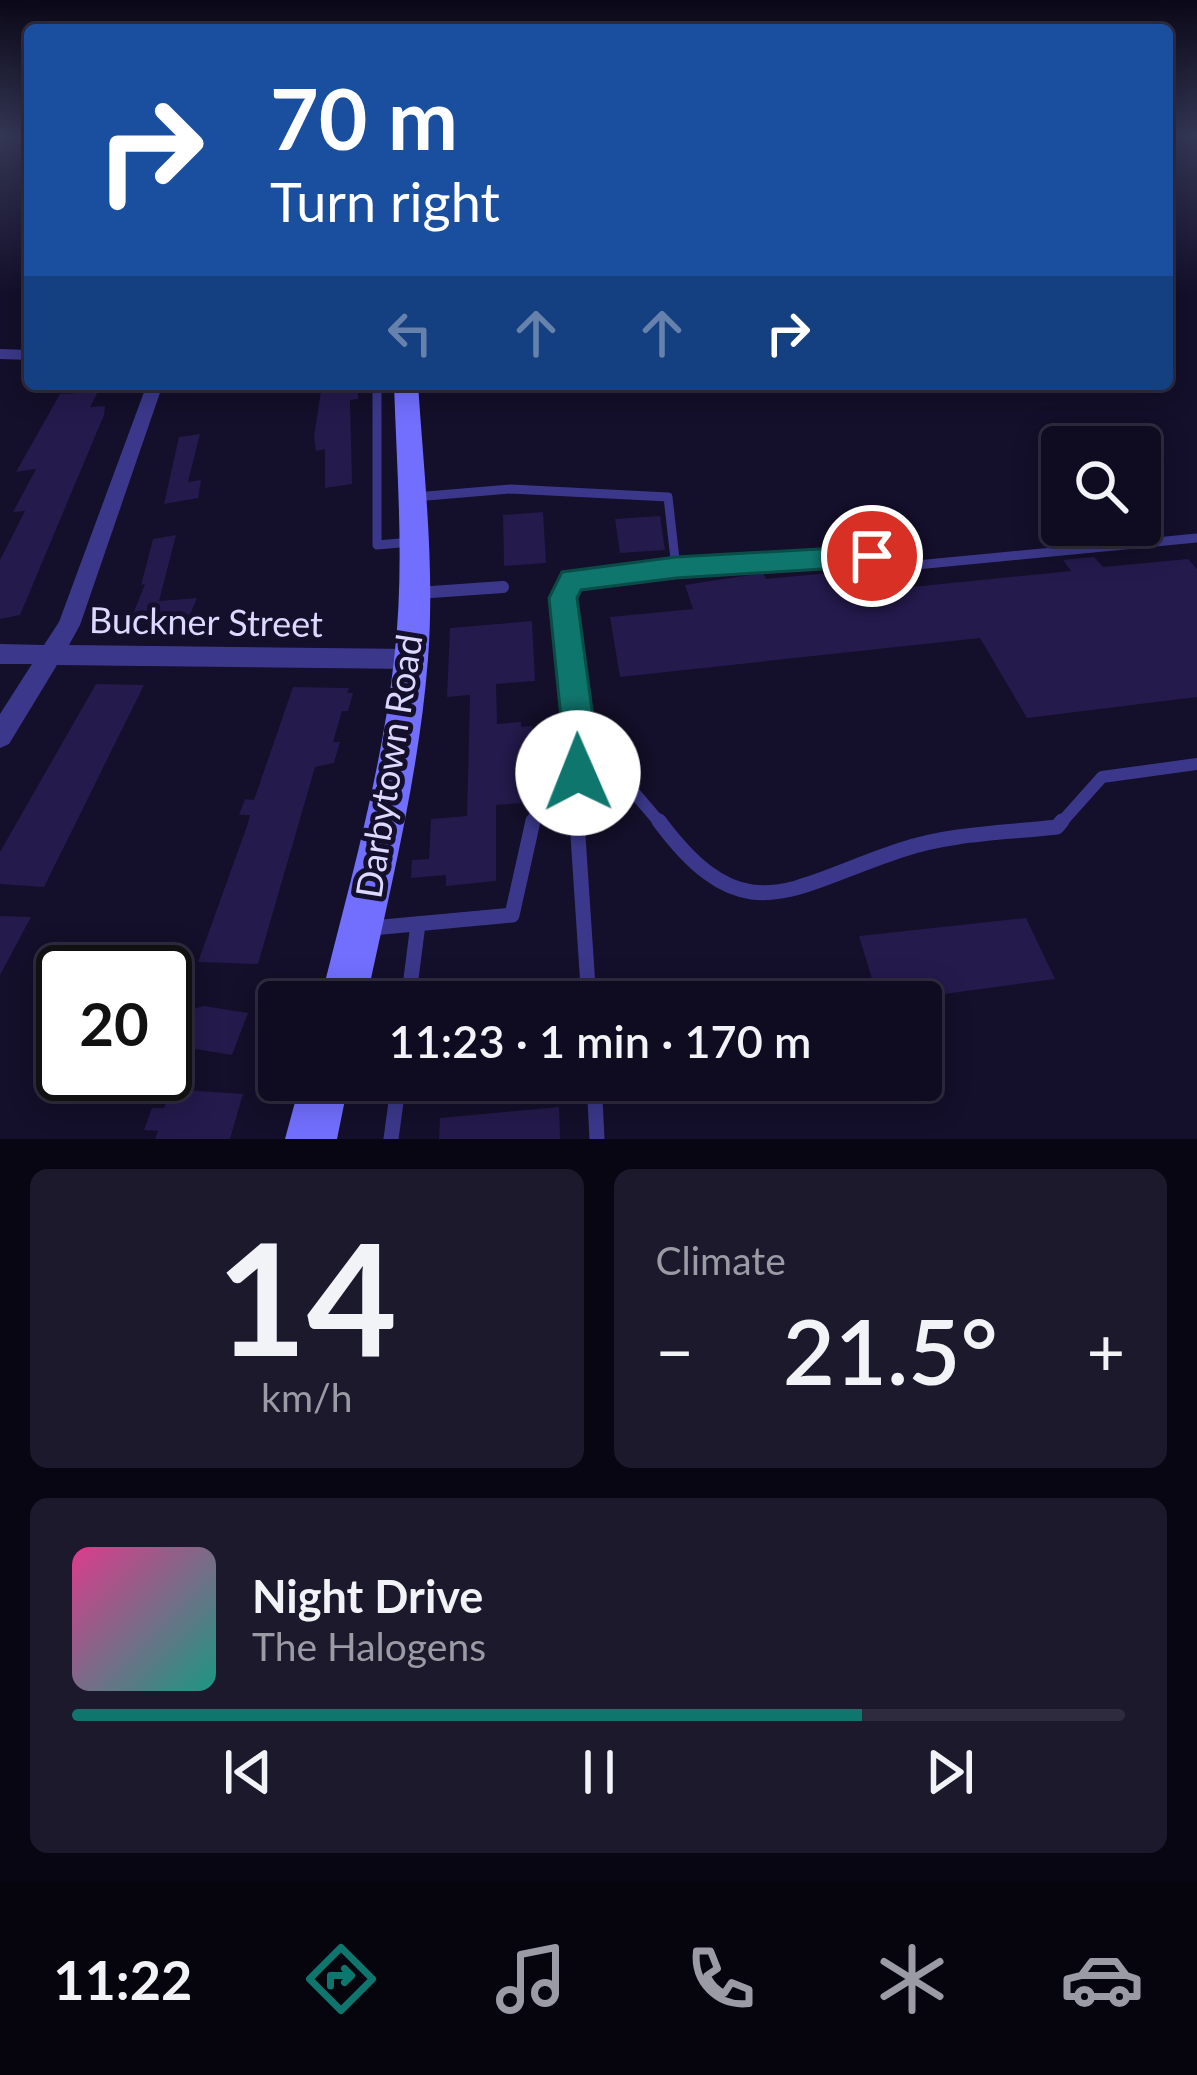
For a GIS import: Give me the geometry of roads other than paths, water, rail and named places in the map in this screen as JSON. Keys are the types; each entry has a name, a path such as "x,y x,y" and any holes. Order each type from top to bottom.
{"main road":[{"name":"Darbytown Road","path":"348,981 391,791 411,659 414,542 393,442 392,394"},
{"path":"311,1139 320,1101"}],"street":[{"path":"0,736 53,655 88,579 153,390"},
{"name":"Buckner Street","path":"0,654 411,659"}],"lane":[{"path":"400,487 668,497 676,568"},
{"path":"588,981 575,797 581,748 563,598 572,580 676,568 872,556 906,566 1197,538"},
{"path":"413,593 503,587"},
{"path":"581,748 636,793 708,876 750,896 786,895 822,885 861,862 928,842 1057,827 1102,777 1197,764"},
{"path":"360,930 512,915 528,832 556,766 581,748"},
{"path":"411,981 418,924"},
{"path":"391,1139 396,1101"},
{"path":"595,1101 597,1139"}]}
